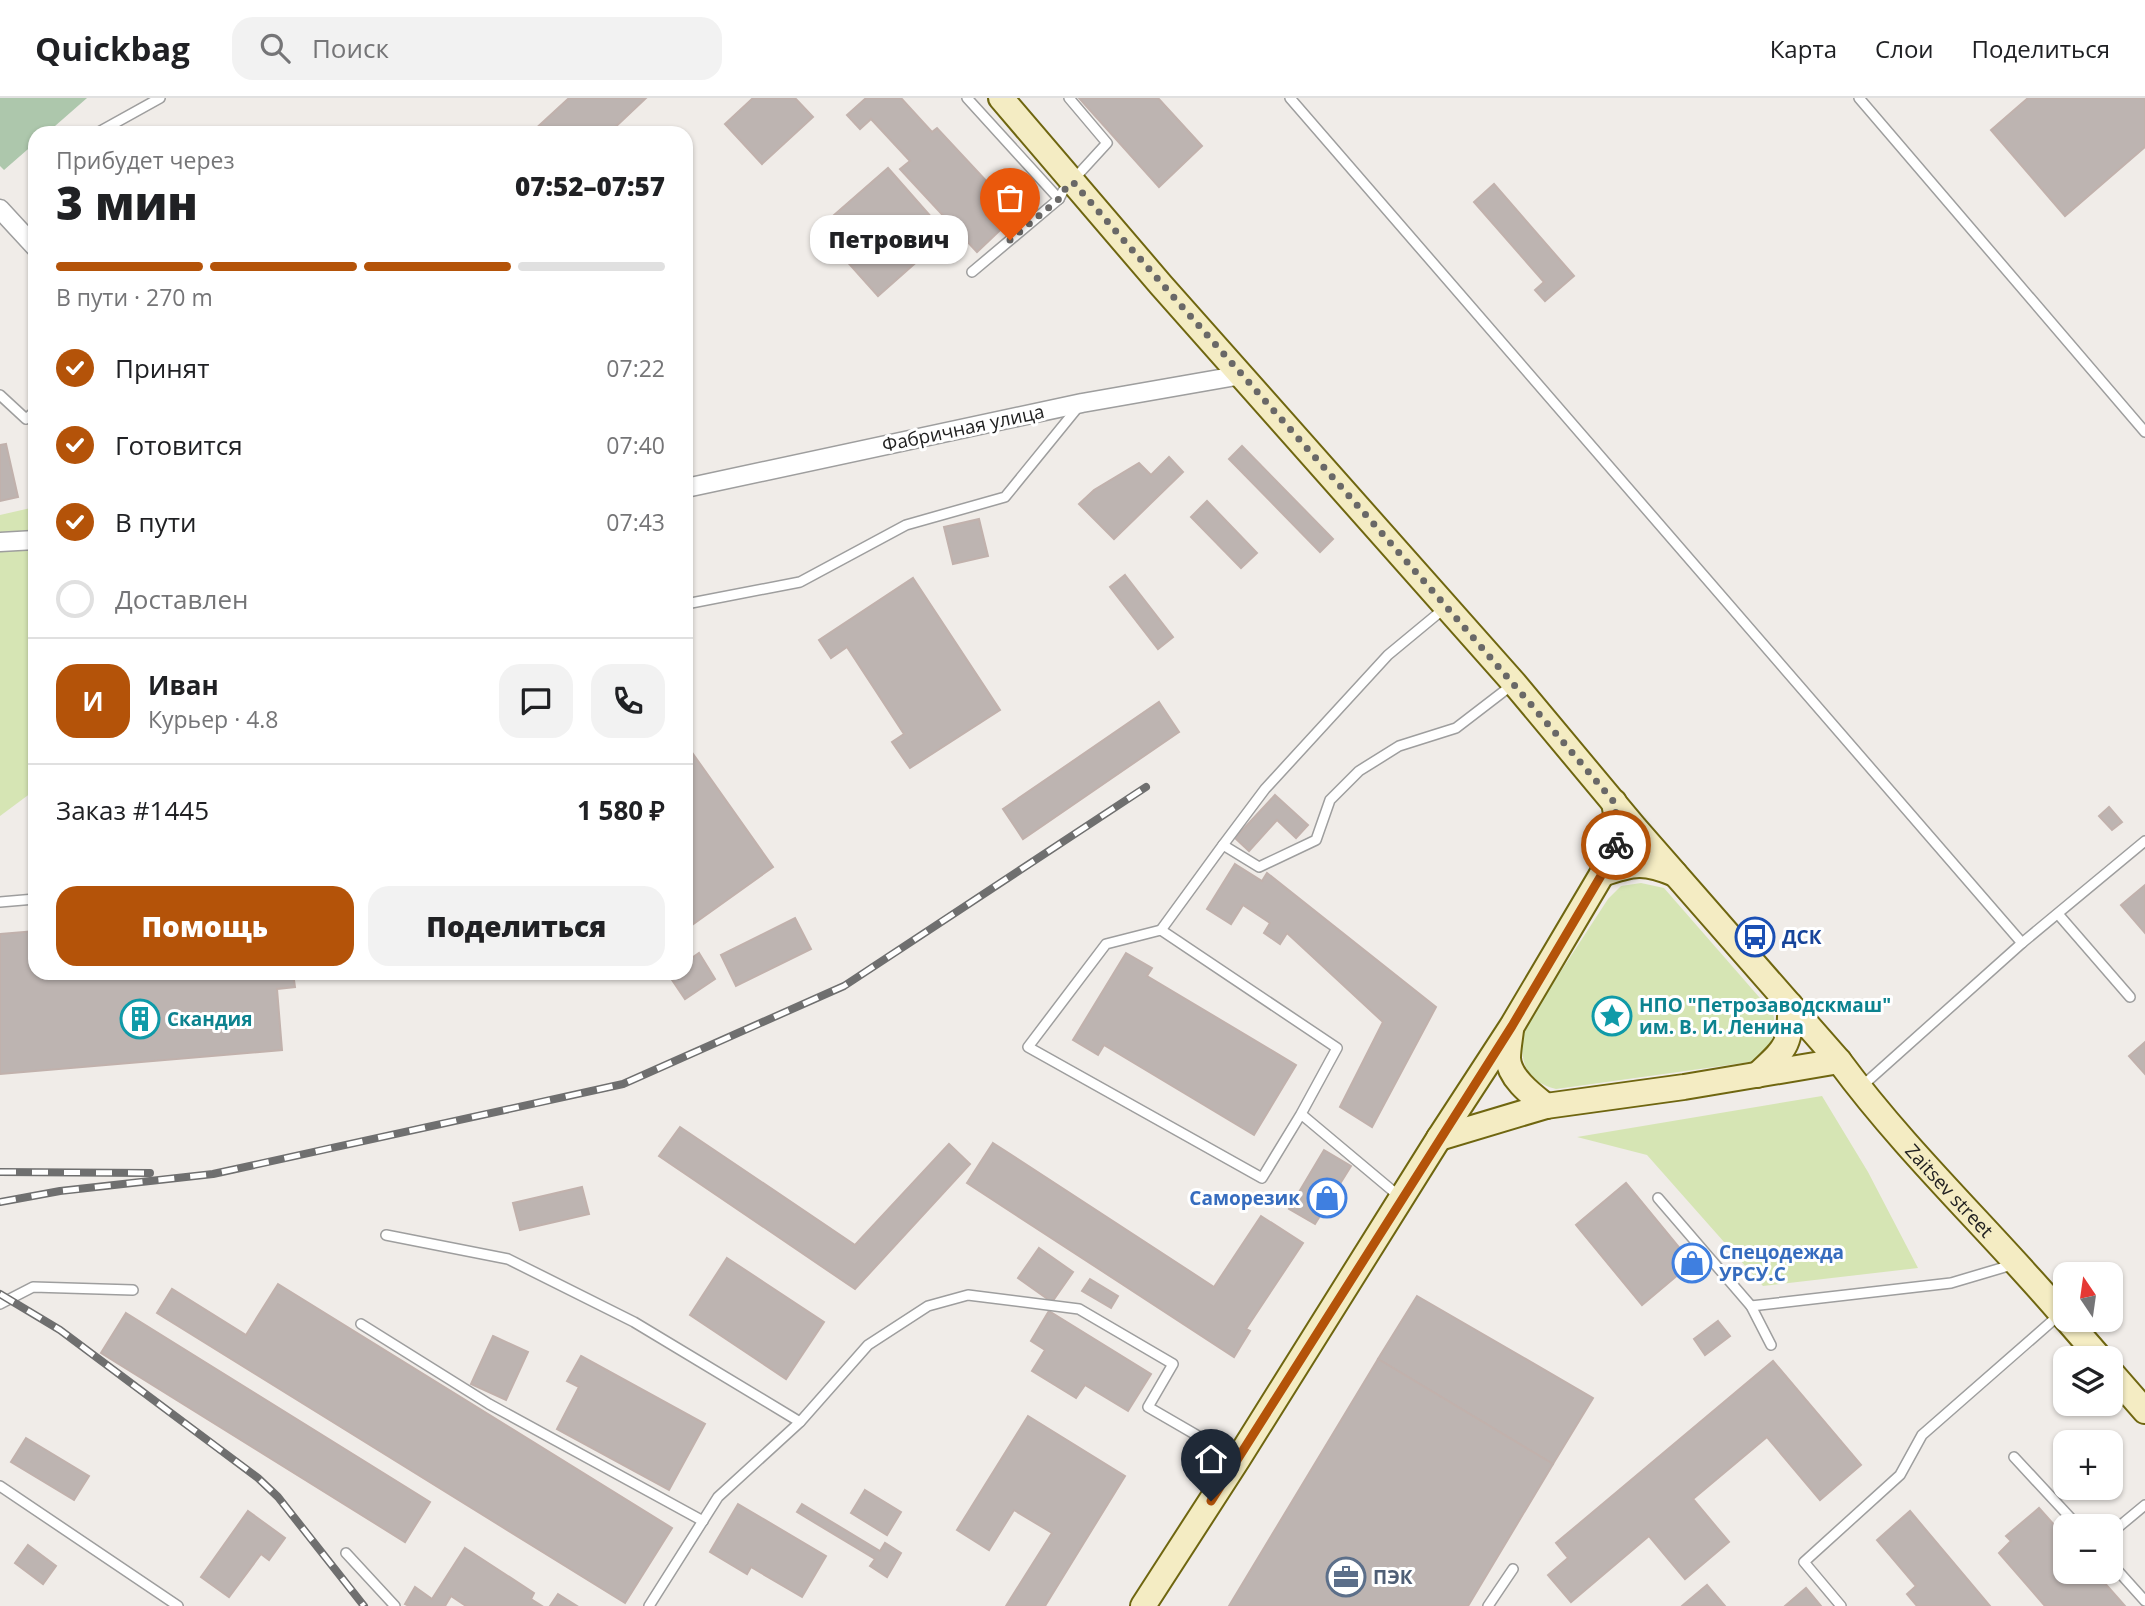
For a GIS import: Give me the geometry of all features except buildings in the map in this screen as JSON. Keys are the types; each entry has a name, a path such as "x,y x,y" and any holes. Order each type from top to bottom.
{"main road":[{"name":"Zaitsev street","path":"1001,98 1066,190 1161,285 1242,374 1514,683 1860,1088 2053,1305"},
{"path":"1143,1606 1512,1026 1602,874 1616,845 1618,826 1614,802"},
{"path":"1602,874 1626,866 1651,864 1676,875"},
{"path":"1757,1075 1784,1050 1790,1032 1790,1004"},
{"path":"1512,1026 1508,1061 1528,1091 1546,1106"},
{"path":"1439,1138 1546,1106 1839,1061"},
{"name":"Zaitsev street","path":"2077,1332 2089,1346"},
{"path":"2123,1386 2145,1411"}],"street":[{"path":"0,209 28,239"},
{"name":"Фабричная улица","path":"693,486 1082,403 1242,374"},
{"path":"0,542 28,540"}],"lane":[{"path":"110,126 160,98"},
{"path":"967,98 1066,190"},
{"path":"972,272 1066,190 1107,144 1069,98"},
{"path":"1290,98 2022,943"},
{"path":"1859,98 2145,432"},
{"path":"0,395 26,419 28,417"},
{"path":"693,603 800,582 906,525 1005,497 1082,403"},
{"path":"1161,930 1337,1048 1262,1178 1028,1046 1106,944 1161,930 1265,789 1380,664 1447,606"},
{"path":"1223,845 1259,867 1315,840 1330,800 1359,771 1399,746 1456,728 1514,683"},
{"path":"1860,1088 2022,943 2145,841"},
{"path":"0,902 28,900"},
{"path":"2059,914 2130,997"},
{"path":"1301,1114 1401,1198"},
{"path":"1658,1198 1751,1306 1772,1345"},
{"path":"386,1236 508,1259 634,1322 800,1422"},
{"path":"1751,1306 1951,1283 2015,1264"},
{"path":"0,1304 33,1287 133,1290"},
{"path":"649,1606 718,1497 800,1422 868,1345 928,1306 968,1295 1079,1309 1173,1364 1149,1407 1238,1459"},
{"path":"361,1324 489,1404 702,1521"},
{"path":"1841,1606 1804,1562 1900,1475 1922,1435 2053,1326"},
{"path":"2014,1457 2067,1514"},
{"path":"0,1486 178,1606"},
{"path":"2123,1523 2145,1505"},
{"path":"346,1553 395,1606"},
{"path":"1489,1606 1513,1569"},
{"path":"2123,1576 2145,1601"}],"green space":[{"path":"0,98 87,98 55,126 28,126 28,149 4,170 0,166"},
{"path":"28,509 28,795 0,816 0,515"},
{"path":"1641,883 1664,888 1773,1013 1771,1042 1763,1053 1750,1062 1556,1089 1545,1085 1530,1075 1526,1068 1522,1051 1522,1031 1608,899 1621,886"},
{"path":"1822,1096 1868,1172 1918,1268 1763,1286 1647,1155 1577,1137"}],"railway":[{"path":"0,1202 60,1191 213,1174 623,1084 844,986 1146,787"},
{"path":"0,1172 150,1173"},
{"path":"0,1294 60,1330 258,1478 278,1497 364,1606"}],"way so far":[{"path":"1010,240 1059,199 1073,182 1357,508 1447,606 1614,802 1618,826 1616,845"}],"place":[{"name":"Петрович","path":"1010,240"},
{"name":"ДСК","path":"1755,937"},
{"name":"НПО \"Петрозаводскмаш\" им. В. И. Ленина","path":"1612,1016"},
{"name":"Скандия","path":"140,1019"},
{"name":"Саморезик","path":"1327,1198"},
{"name":"Спецодежда УРСУ.С","path":"1692,1263"},
{"name":"ПЭК","path":"1346,1577"}],"route":[{"path":"1211,1501 1512,1026 1602,874 1616,845"}]}
